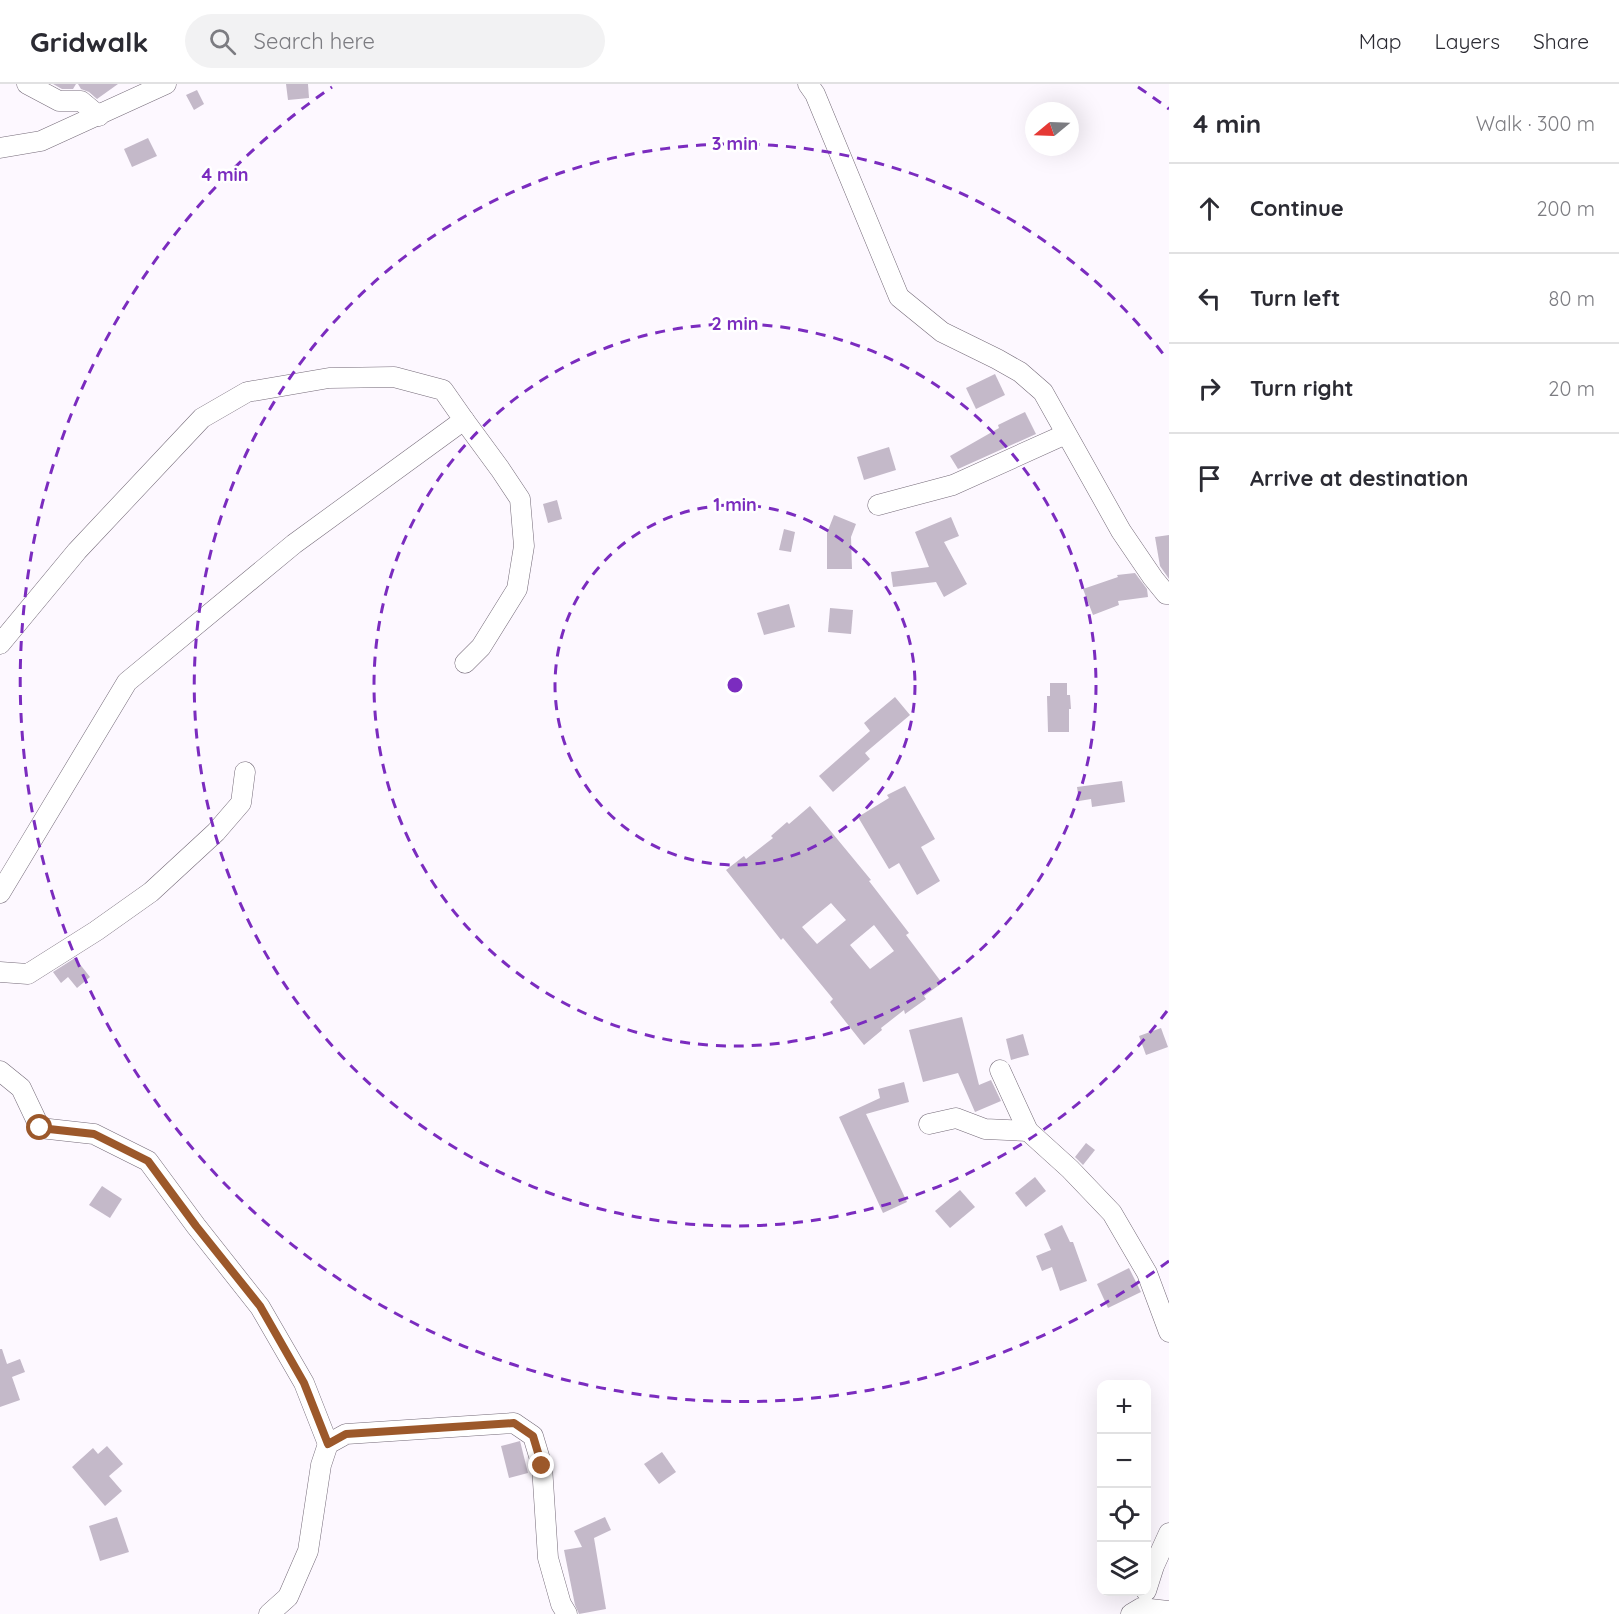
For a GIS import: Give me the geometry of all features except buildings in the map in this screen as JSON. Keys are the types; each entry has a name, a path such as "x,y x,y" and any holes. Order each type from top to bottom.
{"street":[{"path":"27,84 59,101 81,101 99,116"},
{"path":"0,148 41,141 166,84"},
{"path":"808,84 815,94 899,297 942,332 1020,372 1043,392 1121,531 1153,578 1166,594 1169,594"},
{"path":"0,644 77,551 202,418 247,392 328,378 394,377 443,390 520,499 524,546 517,589 481,648 465,663"},
{"path":"0,893 127,682 294,544 464,420"},
{"path":"878,505 953,485 1066,434"},
{"path":"0,972 28,974 96,931 151,892 216,832 241,803 245,772"},
{"path":"1000,1070 1028,1131 1070,1169 1112,1213 1147,1273 1169,1332"},
{"path":"0,1071 21,1088 40,1128 94,1134 148,1161 260,1306 304,1383 328,1444 321,1465 308,1551 288,1597 269,1614"},
{"path":"929,1124 956,1119 985,1129 1028,1131"},
{"path":"328,1444 346,1434 514,1423 533,1436 542,1466 548,1558 561,1605 567,1614"},
{"path":"1169,1533 1141,1601 1169,1611"}],"route":[{"path":"40,1128 94,1134 148,1161 260,1306 304,1383 328,1444 346,1434 514,1423 533,1436 542,1466"}]}
